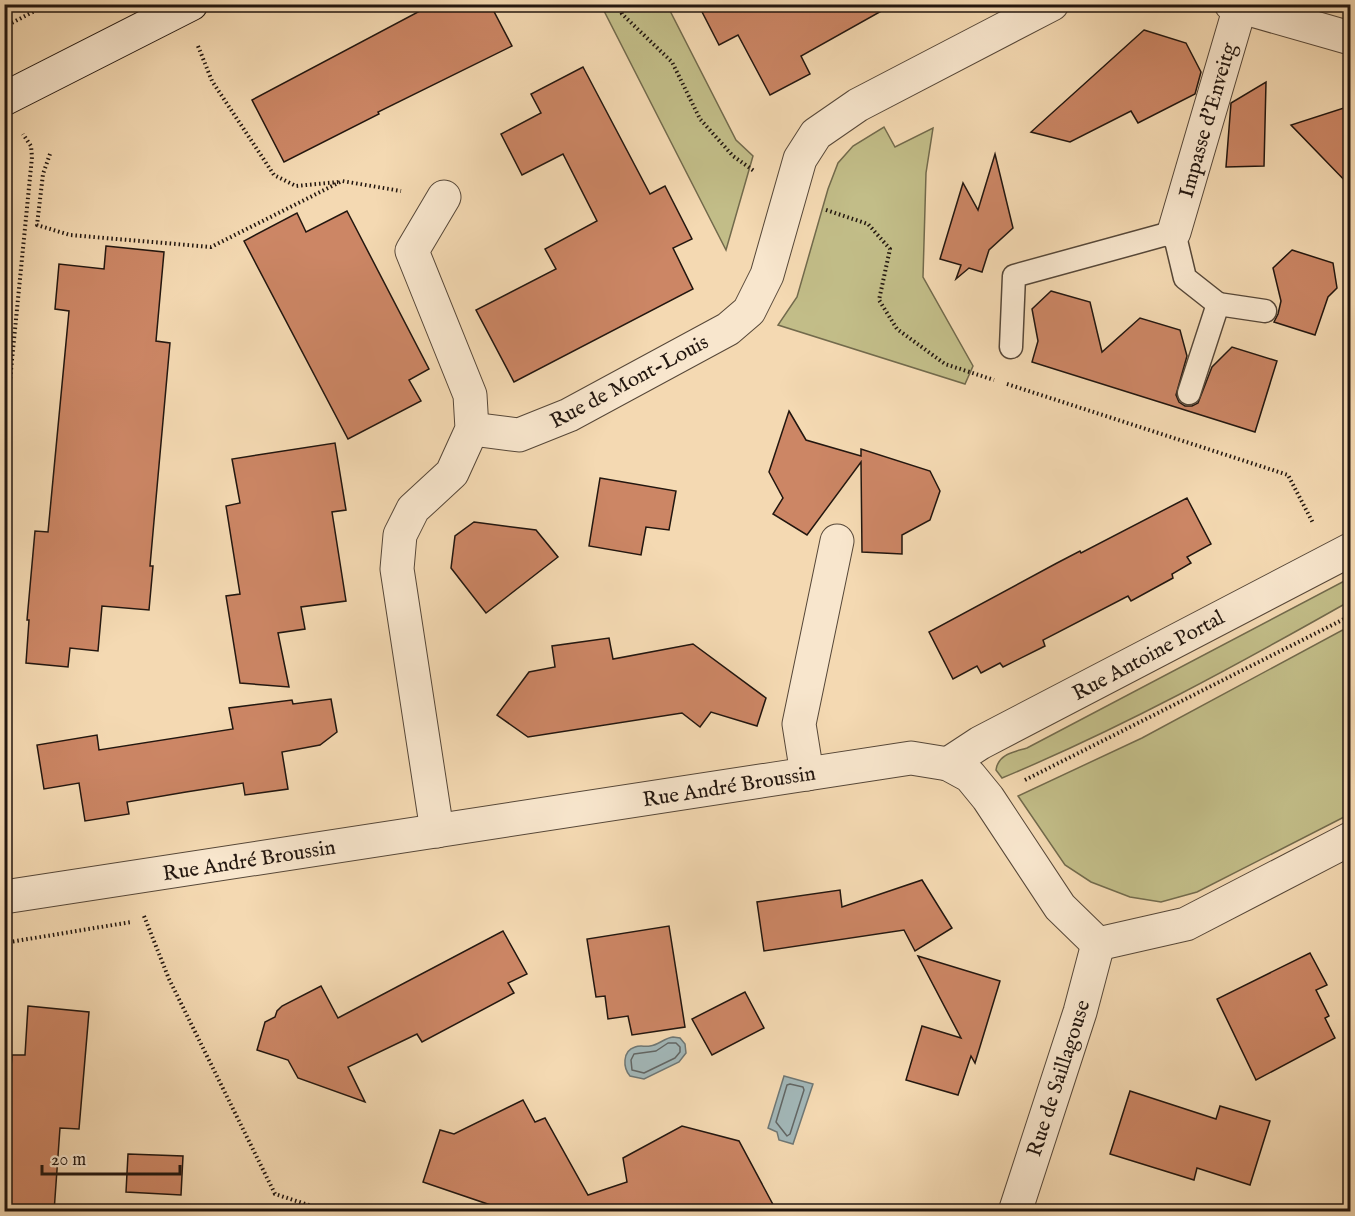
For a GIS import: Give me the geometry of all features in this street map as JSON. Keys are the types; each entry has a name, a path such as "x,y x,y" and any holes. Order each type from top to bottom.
{"street":[{"name":"Rue de Mont-Louis","path":"471,429 519,435 569,415 728,329 749,311 767,275 800,159 816,134 858,105 1052,4"},
{"path":"1235,6 1350,38"},
{"name":"Impasse d'Enveitg","path":"1174,232 1235,6"},
{"path":"4,99 187,7"},
{"path":"437,831 397,569 400,535 412,509 452,473 471,429 470,395 412,251 444,197"},
{"path":"807,774 799,724 837,541"},
{"name":"Rue Antoine Portal","path":"948,764 980,743 1341,555"},
{"name":"Rue André Broussin","path":"4,897 911,758 948,764 970,776 988,798 1060,907 1098,944"},
{"path":"1098,944 1186,924 1350,839"},
{"name":"Rue de Saillagouse","path":"1015,1212 1080,1012 1098,944"}],"lane":[{"name":"Impasse d'Enveitg","path":"1174,232 1185,278 1218,304 1265,311"},
{"path":"1011,347 1014,276 1174,232"},
{"path":"1189,393 1218,304"}],"path":[{"path":"4,27 48,4"},
{"path":"619,4 622,14 672,62 700,119 733,156 790,196 867,224 890,249 879,300 897,329 945,364 1288,475 1341,555"},
{"path":"187,7 212,81 274,175 296,186 342,182 444,197"},
{"path":"4,441 31,146"},
{"path":"50,154 43,174 37,225 70,235 211,247 342,182"},
{"path":"1024,781 1350,616"},
{"path":"140,876 144,919 169,979 275,1194 330,1212"}],"shaded area":[{"path":"601,5 667,5 736,140 753,156 726,250"},
{"path":"884,127 895,147 933,128 926,173 923,277 973,366 965,384 778,325 797,297 828,189 838,163 853,146"},
{"path":"1350,578 1350,601 1222,672 1047,759 1002,778 996,770 1000,760 1007,754 1027,748"},
{"path":"1350,626 1350,814 1197,892 1161,902 1130,897 1091,882 1065,865 1018,796 1142,738"}],"water":[{"path":"673,1037 680,1038 685,1044 686,1053 679,1062 644,1079 630,1076 625,1060 631,1049 637,1046 653,1045"},
{"path":"784,1076 813,1084 793,1144 779,1140 777,1132 768,1128"}],"building":[{"path":"433,4 490,4 512,46 378,112 379,114 284,162 252,100"},
{"path":"698,4 894,4 801,56 810,74 770,95 738,35 719,45"},
{"path":"1144,30 1186,43 1201,72 1195,94 1138,123 1131,111 1070,142 1031,132"},
{"path":"583,67 650,194 665,186 692,239 673,248 693,289 514,382 476,310 556,269 545,249 597,221 563,154 522,175 501,134 541,113 531,94"},
{"path":"1266,82 1264,166 1226,167 1231,103"},
{"path":"1350,106 1350,186 1291,125"},
{"path":"995,154 1013,228 989,250 982,272 969,268 956,279 961,265 940,259 963,183 978,210"},
{"path":"347,211 429,369 409,380 421,401 348,439 244,241 297,213 306,232"},
{"path":"106,246 164,252 156,341 170,343 150,566 153,566 149,610 102,606 98,651 70,648 68,667 26,663 29,620 27,620 35,531 48,532 69,311 55,309 59,264 104,269"},
{"path":"1292,250 1333,263 1337,288 1328,297 1315,335 1274,322 1281,301 1273,268"},
{"path":"1051,291 1090,302 1102,352 1140,318 1180,330 1187,356 1176,395 1179,402 1185,406 1198,403 1212,367 1232,347 1277,361 1255,432 1032,362 1038,341 1032,309"},
{"path":"789,411 806,440 861,456 861,449 930,471 940,491 930,520 902,535 902,554 862,552 861,462 807,535 773,514 783,498 769,472"},
{"path":"335,443 346,510 332,512 346,601 301,607 305,629 278,633 289,687 240,683 226,596 240,594 226,506 240,503 232,459"},
{"path":"600,478 676,491 669,530 646,527 641,555 589,546"},
{"path":"1187,498 1211,544 1187,557 1191,563 1172,574 1173,578 1131,601 1128,596 1043,640 1045,646 1003,667 1000,663 981,673 977,666 953,679 929,632 1080,551 1081,553"},
{"path":"474,522 536,530 558,557 486,613 451,568 455,536"},
{"path":"609,638 613,659 693,644 766,698 757,726 711,712 700,727 682,713 528,737 497,715 529,672 555,667 552,646"},
{"path":"331,699 337,732 320,745 282,752 288,789 245,795 243,783 127,802 129,814 85,821 79,783 44,789 37,745 97,735 99,750 233,729 229,708 292,700 293,704"},
{"path":"922,880 952,928 915,951 904,930 764,951 757,902 840,890 842,907"},
{"path":"669,926 685,1027 632,1035 628,1016 608,1019 605,996 596,997 587,939"},
{"path":"503,931 527,974 508,983 514,993 422,1042 417,1034 348,1067 365,1102 298,1078 288,1060 257,1050 265,1022 275,1017 282,1006 321,986 338,1018"},
{"path":"1310,953 1327,985 1316,990 1329,1016 1325,1018 1335,1038 1256,1080 1217,999"},
{"path":"918,956 1000,981 975,1063 971,1056 958,1095 906,1080 922,1026 961,1038"},
{"path":"745,992 764,1028 712,1055 692,1019"},
{"path":"28,1006 89,1012 79,1129 60,1128 54,1212 4,1212 4,1157 12,1055 25,1055"},
{"path":"1130,1091 1216,1119 1220,1106 1270,1121 1250,1185 1197,1168 1194,1180 1110,1154"},
{"path":"523,1100 535,1122 545,1118 588,1195 627,1182 623,1158 682,1126 739,1141 777,1212 511,1212 423,1182 440,1130 454,1134"},
{"path":"128,1154 183,1156 181,1195 126,1192"}]}
